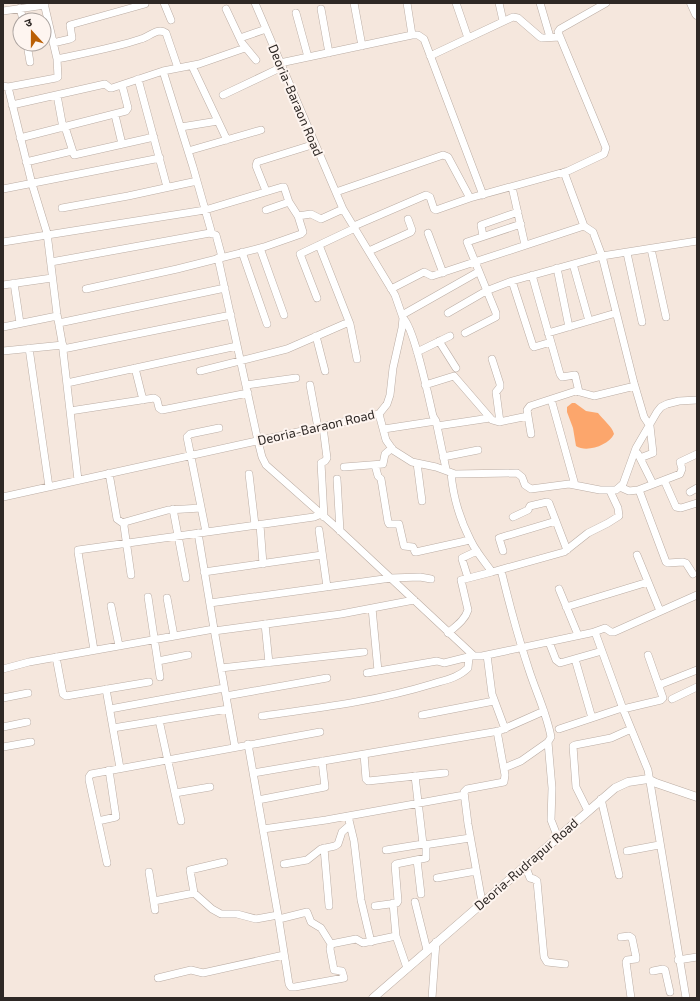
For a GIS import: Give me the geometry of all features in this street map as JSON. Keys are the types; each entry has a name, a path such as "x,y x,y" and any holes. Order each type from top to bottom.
{"highway":[{"path":"692,3 697,14"}],"main road":[{"path":"648,779 697,797"},
{"name":"Deoria-Rudrapur Road","path":"373,998 614,788 628,782 648,779"}],"street":[{"name":"Deoria-Baraon Road","path":"3,497 379,414 387,404 390,395 393,368 402,328 403,316 391,289 344,209 336,192 256,3"},
{"path":"354,3 362,46"},
{"path":"407,3 412,35"},
{"path":"456,3 468,38"},
{"path":"499,3 504,21"},
{"path":"540,3 550,37"},
{"path":"317,298 300,256 302,252 426,195 430,196 434,209 436,210 470,198 564,172 604,154 606,148 558,32 560,28 606,3"},
{"path":"4,8 20,8 45,4 57,59 59,75 56,78 5,87 12,105 26,162 47,235 63,347 78,480"},
{"path":"53,43 72,38 70,25 145,4"},
{"path":"166,4 171,20"},
{"path":"20,8 21,12"},
{"path":"226,9 245,48 256,60"},
{"path":"321,9 328,53"},
{"path":"296,13 308,57"},
{"path":"430,56 504,21 516,17 540,37 560,37"},
{"path":"240,38 266,29"},
{"path":"57,59 132,42 147,37 157,31 161,31 166,33 178,68"},
{"path":"224,95 281,65 308,57 412,35 421,36 483,195"},
{"path":"12,105 105,84 110,88 163,71 192,66 245,48"},
{"path":"28,52 30,62"},
{"path":"192,66 227,140"},
{"path":"163,71 212,234 216,235 237,346 258,441 262,457 266,465 391,578 471,656"},
{"path":"138,79 167,187"},
{"path":"20,138 126,111 128,108 122,85"},
{"path":"57,95 64,127 74,155 154,137"},
{"path":"115,115 122,144"},
{"path":"181,127 218,121"},
{"path":"188,151 261,130"},
{"path":"266,191 256,166 256,162 315,144"},
{"path":"26,162 72,151"},
{"path":"336,192 442,155 448,157 470,198"},
{"path":"3,189 160,158"},
{"path":"564,172 584,226 593,232 602,256 635,386 644,417 650,426 654,452 640,458"},
{"path":"62,208 197,181"},
{"path":"3,242 205,210 284,186 289,202 298,216 303,228 303,232 301,234 260,248 177,269 86,289"},
{"path":"512,187 526,245"},
{"path":"266,210 289,202"},
{"path":"298,216 312,214 321,219 344,209"},
{"path":"483,236 480,225 518,212"},
{"path":"370,251 411,232 412,230 408,220"},
{"path":"466,333 496,316 467,242 520,224"},
{"path":"391,289 424,272 432,276 584,226"},
{"path":"428,233 443,272"},
{"path":"51,262 212,234"},
{"path":"448,313 486,291 532,275 602,256 697,241"},
{"path":"319,245 350,322 357,359"},
{"path":"260,248 284,315"},
{"path":"651,249 666,317"},
{"path":"242,252 267,324"},
{"path":"627,253 642,322"},
{"path":"573,264 589,321"},
{"path":"557,268 569,327"},
{"path":"478,272 403,316 409,324 433,416 437,423 443,457 462,522 477,552 492,572"},
{"path":"532,275 561,376 575,375 579,392"},
{"path":"3,285 52,278"},
{"path":"512,281 533,346 551,342"},
{"path":"14,283 20,323"},
{"path":"3,327 20,323 58,320 225,288"},
{"path":"548,333 616,313"},
{"path":"3,351 29,348 63,347 231,315"},
{"path":"200,371 241,362 287,349 350,322"},
{"path":"316,336 325,371"},
{"path":"417,352 450,336"},
{"path":"439,341 456,368"},
{"path":"67,382 237,346"},
{"path":"29,348 49,487"},
{"path":"492,359 500,384 500,387 496,392 500,422"},
{"path":"135,368 143,400"},
{"path":"425,385 454,376 490,418 496,422 528,416"},
{"path":"246,385 296,378"},
{"path":"310,385 327,458 321,465 323,515"},
{"path":"531,434 527,410 530,406 576,392 594,396 635,386"},
{"path":"70,411 156,399 159,408 162,410 248,393"},
{"path":"551,399 574,485"},
{"path":"379,414 386,440 392,448 412,462 455,474 517,473 522,477 525,485 531,489 569,484 610,491 616,490 620,487 625,479 636,448 661,407 679,401 697,400"},
{"path":"384,429 490,418"},
{"path":"219,428 188,434 187,437 201,508 204,572 236,747"},
{"path":"344,467 383,464 385,454 392,448"},
{"path":"636,448 653,484"},
{"path":"443,457 478,450"},
{"path":"620,487 629,491 639,490 680,474 682,468 680,462 697,454"},
{"path":"417,463 422,501"},
{"path":"375,465 378,476 381,479 388,522 389,524 398,524 400,526 404,546 413,547 416,552 470,540"},
{"path":"109,473 118,519 124,524 131,575"},
{"path":"249,474 263,564"},
{"path":"337,479 340,531"},
{"path":"664,480 676,507 681,508 697,503"},
{"path":"639,490 666,562 686,563 693,574"},
{"path":"448,633 463,620 467,614 468,610 460,582 462,579 501,570 564,552 594,529 619,516 618,508 610,491"},
{"path":"513,517 528,510 530,506 545,502 549,503 566,550"},
{"path":"124,524 125,522 131,520 173,509 201,508"},
{"path":"173,509 186,578"},
{"path":"94,650 78,550 323,515"},
{"path":"502,551 499,538 556,521"},
{"path":"319,530 327,587"},
{"path":"468,578 462,558 477,552"},
{"path":"636,555 660,611"},
{"path":"204,572 322,556"},
{"path":"501,570 522,648 544,711 550,735 548,742 552,788 551,815 552,824 558,838"},
{"path":"210,603 391,578 415,577 431,579"},
{"path":"566,607 648,582"},
{"path":"559,589 578,635"},
{"path":"366,673 437,661 444,663 471,656 477,657 594,632 605,628 611,632 614,632 697,595"},
{"path":"148,597 160,677"},
{"path":"167,598 174,636"},
{"path":"3,669 28,662 154,639 341,614 414,600"},
{"path":"111,606 119,646"},
{"path":"372,608 378,671"},
{"path":"265,624 269,663"},
{"path":"594,632 648,770 648,779 678,960 686,998"},
{"path":"549,642 558,663 602,651"},
{"path":"221,668 364,652"},
{"path":"158,661 188,655"},
{"path":"487,655 494,701 505,729"},
{"path":"559,729 623,708 662,699 663,694 648,655"},
{"path":"262,716 357,702 419,688 461,674 468,668 471,656"},
{"path":"56,657 64,695 66,696 149,682"},
{"path":"575,659 592,718"},
{"path":"659,685 697,670"},
{"path":"226,696 327,678"},
{"path":"110,709 224,688"},
{"path":"672,699 697,688"},
{"path":"106,689 120,768"},
{"path":"3,698 28,694"},
{"path":"422,715 494,701"},
{"path":"113,728 228,709"},
{"path":"253,773 497,732 544,711"},
{"path":"159,720 181,820"},
{"path":"3,727 27,722"},
{"path":"588,811 576,790 573,746 611,738 631,729"},
{"path":"107,863 89,777 91,774 320,732"},
{"path":"482,902 470,838 464,792 467,789 504,782 505,775 497,732"},
{"path":"3,747 31,742"},
{"path":"504,768 517,764 548,742"},
{"path":"224,862 190,870 194,893 212,909 221,914 237,914 256,919 279,917 307,912 311,922 321,928 331,944 330,949 333,968 336,971 343,972 344,978 291,987 288,984 279,917 248,744"},
{"path":"364,754 366,780 368,782 445,773"},
{"path":"258,800 325,786 322,761"},
{"path":"98,821 116,816 109,770"},
{"path":"375,906 397,903 398,901 396,864 426,858 415,776"},
{"path":"175,793 210,787"},
{"path":"263,829 348,816 464,795"},
{"path":"601,799 619,875"},
{"path":"348,816 354,841 360,892 371,942"},
{"path":"284,864 307,860 314,856 319,850 338,844 342,832 350,825"},
{"path":"386,850 470,838"},
{"path":"627,851 659,845"},
{"path":"324,848 329,906"},
{"path":"417,860 421,894"},
{"path":"525,865 530,878 537,881 544,957 547,962 565,964"},
{"path":"437,878 476,871"},
{"path":"149,872 155,910"},
{"path":"154,900 194,893"},
{"path":"415,902 427,950"},
{"path":"393,903 396,936 407,968"},
{"path":"331,944 356,939 363,943 396,936"},
{"path":"621,937 629,936 632,938 636,957 636,959 627,960 626,962 631,998"},
{"path":"432,998 436,942"},
{"path":"158,978 191,970 203,973 284,955"},
{"path":"678,960 697,957"},
{"path":"653,972 664,969 670,992"},
{"path":"667,980 681,977"}],"shaded area":[{"path":"572,403 575,403 586,411 598,413 613,431 614,434 608,442 597,447 586,449 576,446 573,428 567,412 567,407"}]}
